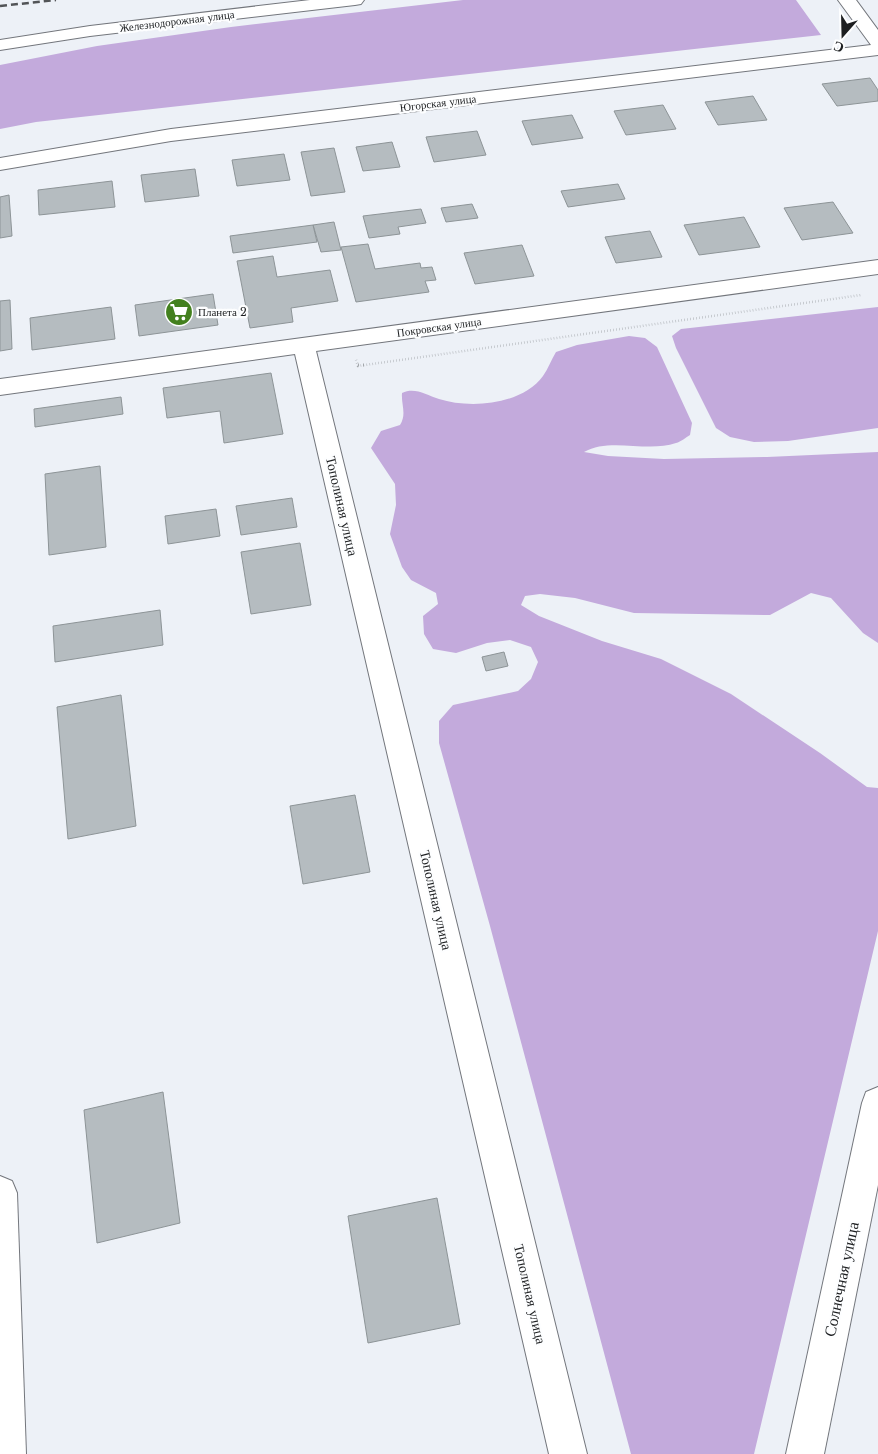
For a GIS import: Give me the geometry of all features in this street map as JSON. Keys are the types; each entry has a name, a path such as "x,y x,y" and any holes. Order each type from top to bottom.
{"street":[{"name":"Железнодорожная улица","path":"0,45 90,31 355,0"},
{"path":"847,0 878,42"},
{"name":"Югорская улица","path":"0,164 171,134 878,50"},
{"name":"Покровская улица","path":"0,387 878,267"},
{"name":"Тополиная улица","path":"304,346 568,1454"},
{"name":"Солнечная улица","path":"805,1454 878,1103"},
{"path":"0,1193 6,1454"}],"path":[{"path":"358,366 868,294"}],"shaded area":[{"path":"463,0 796,0 821,35 36,122 0,129 0,65 97,46 231,27"},
{"path":"878,307 878,428 788,441 754,442 730,437 716,428 676,348 672,336 681,329"},
{"path":"629,336 645,338 657,347 692,423 690,435 678,442 665,446 617,445 594,448 584,452 608,456 664,459 878,452 878,643 863,633 831,598 811,593 770,615 634,613 575,598 540,594 525,596 521,605 539,616 602,641 661,659 731,694 820,753 867,787 878,788 878,931 754,1454 631,1454 490,926 439,743 439,721 453,705 518,691 531,679 538,662 531,647 510,640 487,643 456,653 433,649 424,634 423,616 438,604 436,593 411,580 402,567 390,534 396,505 395,484 371,448 381,431 400,425 403,413 402,393 416,391 439,399 465,404 480,404 509,399 534,386 545,373 556,352 577,345"}],"building":[{"path":"870,78 878,90 878,101 837,106 822,84"},
{"path":"753,96 767,120 718,125 705,102"},
{"path":"663,105 676,129 626,135 614,111"},
{"path":"572,115 583,138 532,145 522,121"},
{"path":"477,131 486,155 434,162 426,137"},
{"path":"392,142 400,167 363,171 356,147"},
{"path":"334,148 345,192 311,196 301,152"},
{"path":"284,154 290,180 237,186 232,160"},
{"path":"195,169 199,196 145,202 141,175"},
{"path":"112,181 115,207 39,215 38,190"},
{"path":"618,184 625,199 568,207 561,191"},
{"path":"9,195 12,236 0,238 0,197"},
{"path":"833,202 853,233 802,240 784,208"},
{"path":"472,204 478,218 446,222 441,208"},
{"path":"421,209 426,223 398,227 400,234 369,238 363,216"},
{"path":"744,217 760,247 699,255 684,225"},
{"path":"334,222 341,250 321,252 313,225"},
{"path":"313,225 317,242 233,253 230,236"},
{"path":"650,231 662,257 616,263 605,237"},
{"path":"368,244 375,269 420,263 421,268 432,267 436,280 425,281 429,292 356,302 341,247"},
{"path":"522,245 534,276 475,284 464,253"},
{"path":"273,256 277,277 330,270 338,301 291,308 293,322 250,328 237,261"},
{"path":"213,294 218,325 139,336 135,305"},
{"path":"10,300 12,349 0,351 0,301"},
{"path":"111,307 115,339 32,350 30,318"},
{"path":"271,373 283,434 224,443 220,411 167,418 163,388"},
{"path":"121,397 123,414 35,427 34,409"},
{"path":"100,466 106,547 49,555 45,474"},
{"path":"292,498 297,527 241,535 236,506"},
{"path":"216,509 220,536 168,544 165,516"},
{"path":"300,543 311,605 251,614 241,552"},
{"path":"160,610 163,645 55,662 53,626"},
{"path":"504,652 508,666 486,671 482,657"},
{"path":"121,695 136,826 68,839 57,707"},
{"path":"355,795 370,872 303,884 290,806"},
{"path":"163,1092 180,1223 97,1243 84,1110"},
{"path":"437,1198 460,1324 368,1343 348,1216"}],"railway":[{"path":"0,6 56,0"}],"place":[{"name":"Планета 2","path":"179,312"}]}
